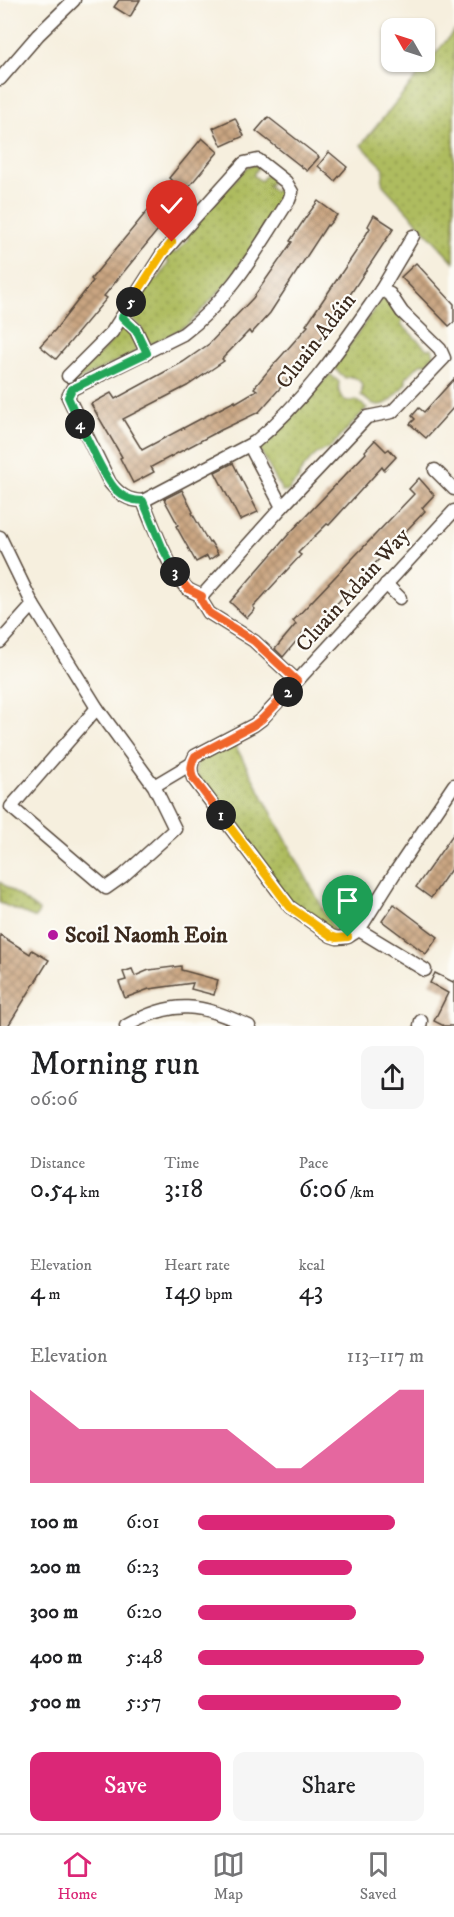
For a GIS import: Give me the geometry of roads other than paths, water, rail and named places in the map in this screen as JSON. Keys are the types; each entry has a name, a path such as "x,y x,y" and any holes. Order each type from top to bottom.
{"street":[{"path":"0,79 38,35 75,0"},
{"path":"68,376 112,332 162,254 244,163 258,160 286,182 292,192 289,200 230,289 195,325 147,353 72,389 68,397 110,483 117,492 133,501 143,501 176,574 188,589 202,596"},
{"path":"381,290 413,236"},
{"name":"Cluain Adáin","path":"143,501 255,442 326,368 381,290 390,294 402,312 440,350 444,358 393,412 367,417 282,507"},
{"path":"122,317 136,330 147,353"},
{"path":"253,452 282,507 202,596 201,600 209,613 254,641 297,681"},
{"path":"435,470 454,489"},
{"name":"Cluain Adain Way","path":"154,786 191,764 195,756 202,751 262,719 454,511"},
{"path":"0,537 33,605 97,708 154,786 175,829 123,876 106,888 11,807 97,708"},
{"path":"386,584 400,598"},
{"path":"0,642 33,605"},
{"path":"191,764 190,771 193,778 290,907 337,938 354,933 454,785"},
{"path":"354,933 425,970"},
{"path":"126,1026 146,1015 166,1008 184,1007 206,1009 249,1026"}],"place":[{"name":"Scoil Naomh Eoin","path":"53,935"}]}
